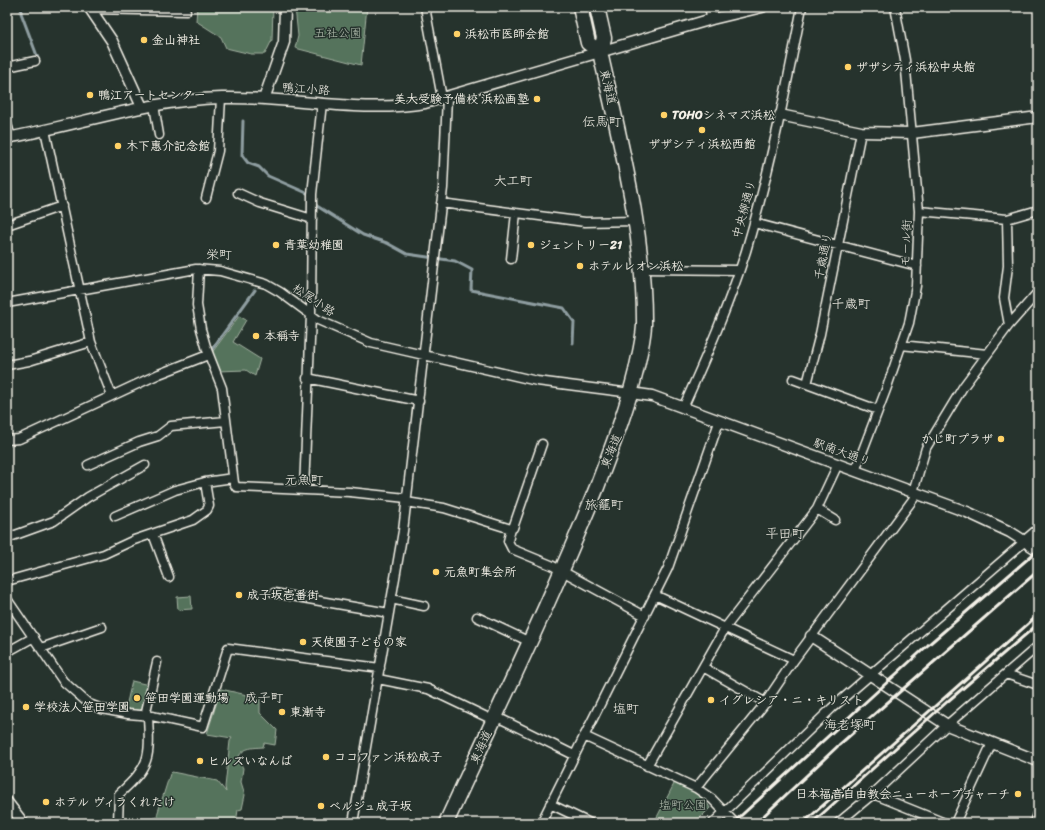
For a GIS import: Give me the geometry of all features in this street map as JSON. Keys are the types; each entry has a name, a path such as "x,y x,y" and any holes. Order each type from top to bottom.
{"highway":[{"path":"580,7 588,43 600,52 604,38 597,7"},
{"name":"東海道","path":"446,823 562,571 623,420 631,393 643,337 641,269 631,192 600,52"}],"street":[{"path":"264,99 284,42 285,7"},
{"path":"353,823 403,531 425,355 446,152 447,97 442,98 425,7"},
{"path":"709,7 712,20"},
{"name":"鴨江小路","path":"9,137 142,107 221,98 264,99 355,106 409,106 447,97 712,20 762,7"},
{"name":"中央柳通り","path":"683,408 713,342 754,223 780,115 802,7"},
{"name":"モール街","path":"855,471 909,323 916,286 919,211 905,60 895,7"},
{"path":"90,8 186,11"},
{"path":"90,8 112,41 142,107"},
{"path":"7,67 35,61"},
{"path":"206,198 218,151 221,98"},
{"path":"304,490 307,378 311,314 312,194 322,103"},
{"path":"154,105 159,135"},
{"path":"780,115 861,132 912,133 1038,117"},
{"path":"7,124 9,137"},
{"path":"45,130 91,342 112,396"},
{"name":"千歳通り","path":"807,384 820,334 861,132"},
{"path":"238,193 260,203 312,219"},
{"path":"441,203 585,222 635,221"},
{"path":"7,224 62,206"},
{"path":"919,211 1007,219 1038,210"},
{"path":"511,259 516,213"},
{"path":"1007,219 1008,266 1004,298 1009,325"},
{"path":"754,223 917,266"},
{"path":"199,269 197,305 202,336 208,355 222,388 233,478 236,487 350,492 406,500 444,508 511,529"},
{"name":"松尾小路","path":"7,303 199,269 220,270 266,284 280,292 318,320 361,339 538,381 631,393"},
{"path":"641,269 739,270"},
{"path":"696,788 766,703 811,636 915,493 926,448 963,387 1009,325 1038,292"},
{"path":"7,366 29,361 91,342"},
{"path":"901,345 987,354"},
{"path":"7,440 19,439 159,374 208,355"},
{"path":"307,378 419,401"},
{"path":"793,379 878,410"},
{"name":"駅南大通り","path":"631,393 652,396 980,518 1010,532 1038,550"},
{"path":"88,465 139,442 158,436 171,426 226,421"},
{"path":"541,823 668,568 719,422"},
{"path":"542,444 513,528 511,529 508,541 512,549 562,571 645,616"},
{"path":"647,766 725,628 816,508 838,464"},
{"path":"7,538 54,521 88,497 145,465"},
{"path":"115,516 175,490 205,482 233,478"},
{"path":"7,581 104,554 193,520 207,510 209,506 205,482"},
{"path":"816,508 835,520"},
{"path":"713,823 832,708 1038,530"},
{"path":"153,534 169,577"},
{"path":"274,593 389,613"},
{"path":"655,595 794,660"},
{"path":"7,599 63,681 89,704 121,713 146,716 203,727 228,648 380,668"},
{"path":"391,599 424,606"},
{"path":"476,617 530,642"},
{"path":"41,648 102,628"},
{"path":"811,636 947,725 1038,761"},
{"path":"7,652 34,637"},
{"path":"838,823 873,794 947,725 1038,646"},
{"path":"118,823 118,794 136,778 146,762 149,739 146,716 158,662"},
{"path":"703,667 766,703"},
{"path":"1006,674 1038,685"},
{"path":"378,679 428,689 574,755"},
{"path":"584,736 696,788 712,799 735,823"},
{"path":"954,823 992,743"},
{"path":"873,794 945,823"},
{"path":"7,802 23,823"},
{"path":"550,804 590,823"},
{"path":"1035,823 1038,814"}],"green space":[{"path":"197,7 273,7 272,40 265,54 251,54 226,48 221,37 196,21"},
{"name":"五社公園","path":"295,7 367,7 361,65 295,48 298,36"},
{"path":"239,316 246,320 233,342 260,359 255,376 246,370 218,371 211,354"},
{"path":"191,596 192,609 178,610 177,597"},
{"name":"笹田学園運動場","path":"132,681 149,685 143,710 141,712 125,711"},
{"path":"221,689 260,698 260,713 277,730 275,745 264,743 263,747 245,750 238,759 243,768 241,782 245,795 242,809 238,810 236,823 153,823 154,818 158,817 157,815 170,774 172,772 217,781 226,792 225,787 230,741 232,738 207,734"},
{"name":"塩町公園","path":"675,782 699,795 710,808 695,823 654,823"}],"waterway":[{"path":"22,7 21,13 39,61"},
{"path":"243,121 242,155 248,163 259,167 268,176 309,194"},
{"path":"314,202 317,206 363,235 387,243 407,254 455,261 472,270 471,290 564,308 574,322 573,343"},
{"path":"210,352 255,290"}],"railway":[{"path":"733,823 928,645 1038,550"},
{"path":"756,823 839,745 1038,571"},
{"path":"803,823 1038,615"},
{"path":"812,823 948,701 1038,624"}],"place":[{"name":"浜松市医師会館","path":"457,34"},
{"name":"金山神社","path":"144,40"},
{"name":"ザザシティ浜松中央館","path":"848,67"},
{"name":"鴨江アートセンター","path":"90,95"},
{"name":"美大受験予備校 浜松画塾","path":"537,99"},
{"name":"TOHOシネマズ浜松","path":"664,115"},
{"name":"ザザシティ浜松西館","path":"702,130"},
{"name":"木下惠介記念館","path":"118,146"},
{"name":"青葉幼稚園","path":"276,245"},
{"name":"ジェントリー21","path":"531,245"},
{"name":"ホテルレオン浜松","path":"580,266"},
{"name":"本稱寺","path":"256,336"},
{"name":"かじ町プラザ","path":"1001,439"},
{"name":"元魚町集会所","path":"436,572"},
{"name":"成子坂壱番街","path":"239,595"},
{"name":"天使園子どもの家","path":"303,642"},
{"name":"笹田学園運動場","path":"137,698"},
{"name":"イグレシア・ニ・キリスト","path":"711,700"},
{"name":"学校法人笹田学園","path":"26,707"},
{"name":"東漸寺","path":"282,712"},
{"name":"ココファン浜松成子","path":"326,757"},
{"name":"ヒルズいなんば","path":"200,761"},
{"name":"日本福音自由教会ニューホープチャーチ","path":"1018,794"},
{"name":"ホテル ヴィラくれたけ","path":"46,802"},
{"name":"ベルジュ成子坂","path":"321,806"}],"district":[{"name":"伝馬町","path":"602,121"},
{"name":"大工町","path":"513,180"},
{"name":"栄町","path":"219,254"},
{"name":"千歳町","path":"851,303"},
{"name":"元魚町","path":"304,479"},
{"name":"旅籠町","path":"604,504"},
{"name":"平田町","path":"785,533"},
{"name":"成子町","path":"264,697"},
{"name":"塩町","path":"626,708"},
{"name":"海老塚町","path":"850,724"}]}
